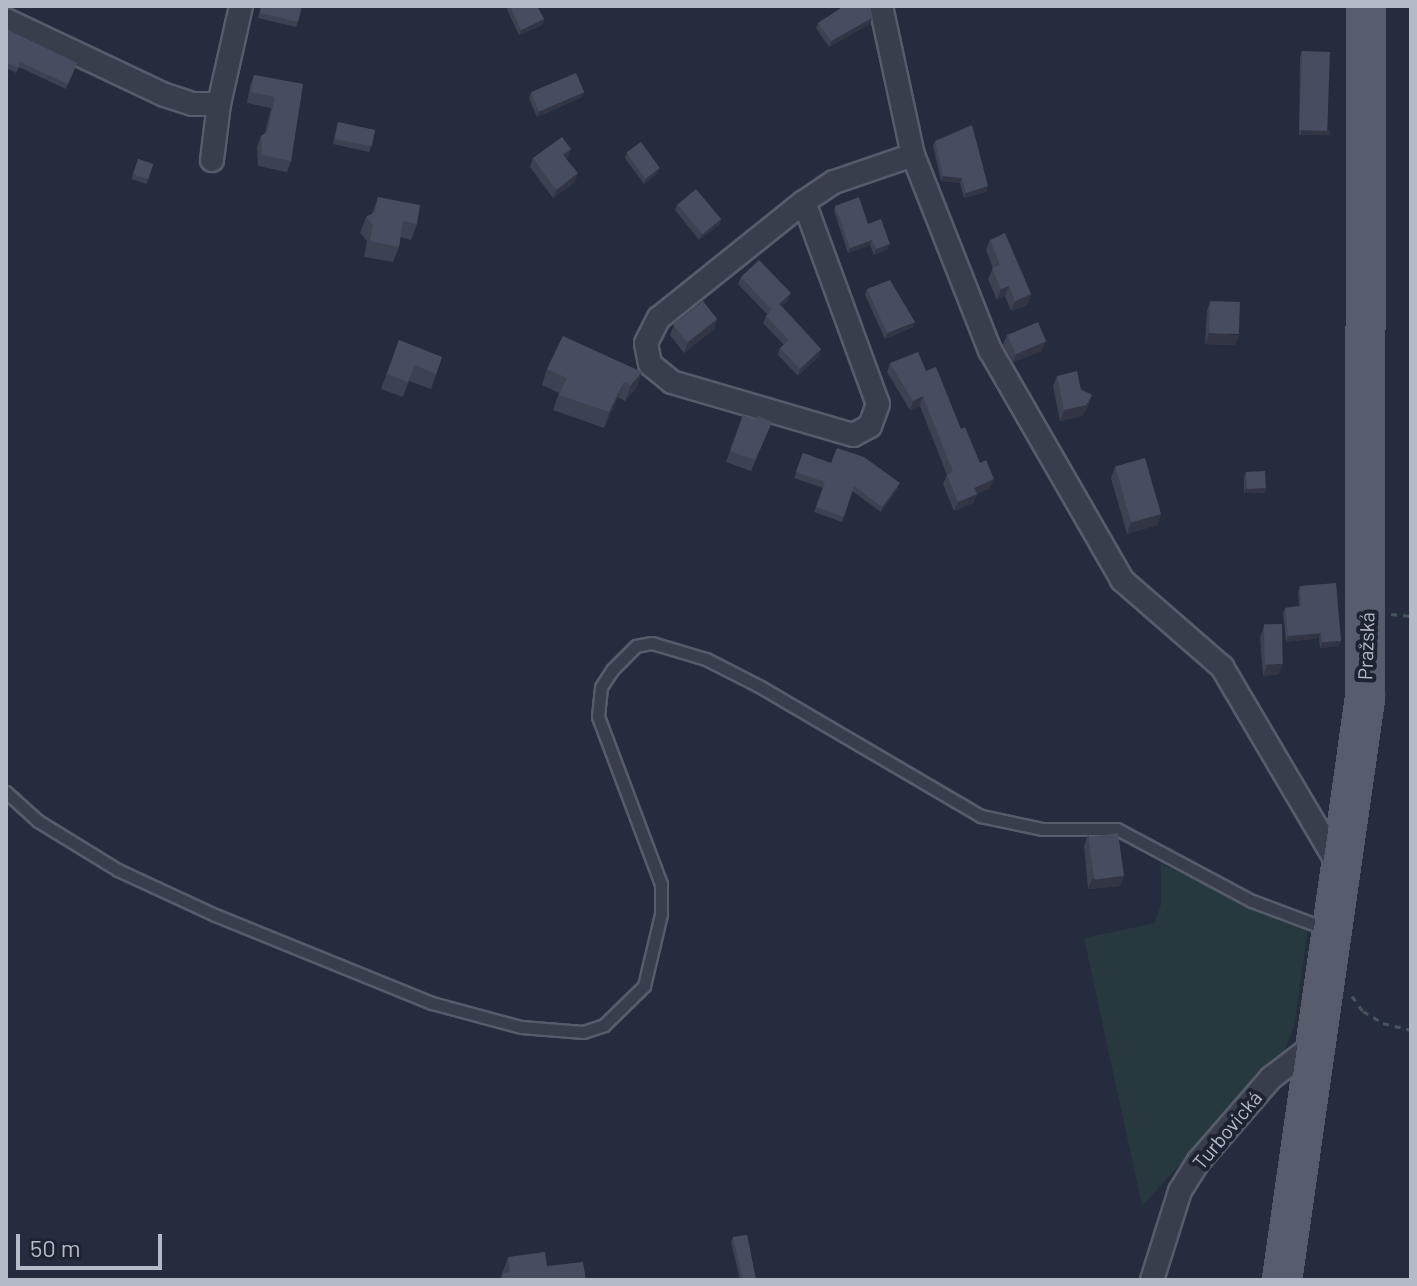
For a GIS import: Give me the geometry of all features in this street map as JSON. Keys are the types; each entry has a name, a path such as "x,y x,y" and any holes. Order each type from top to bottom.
{"main road":[{"name":"Pražská","path":"1282,1280 1365,698 1368,613 1366,6"}],"street":[{"path":"212,160 219,104 241,6"},
{"path":"881,6 913,155 990,350 1116,570 1132,592 1222,667 1342,871"},
{"path":"6,20 165,95 193,104 219,104"},
{"path":"804,202 878,404 870,426 853,435 672,382 650,364 646,343 659,318 804,202 834,182 913,155"},
{"name":"Turbovická","path":"1152,1280 1180,1191 1199,1161 1271,1078 1314,1045"}],"lane":[{"path":"6,792 38,821 118,870 215,915 432,1003 521,1027 583,1032 604,1025 644,986 661,914 661,884 598,716 601,687 612,670 636,646 652,643 706,659 759,686 981,816 1042,829 1117,829 1252,901 1332,931"}],"path":[{"path":"1350,993 1363,1011 1383,1023 1411,1030"}],"shaded area":[{"path":"1161,864 1308,929 1294,1027 1284,1051 1142,1206 1084,938 1155,923 1161,904"}],"building":[{"path":"262,6 302,6 298,22 260,13"},
{"path":"510,6 537,6 544,19 521,30"},
{"path":"844,6 869,6 872,18 831,41 818,23"},
{"path":"6,29 77,63 68,84 20,62 18,68 6,62"},
{"path":"1302,51 1330,52 1327,131 1299,130"},
{"path":"576,73 584,92 539,111 531,92"},
{"path":"254,75 303,84 291,161 262,155 261,136 267,132 275,97 251,92"},
{"path":"338,122 375,130 372,147 334,139"},
{"path":"972,125 988,186 966,193 962,178 943,176 935,141"},
{"path":"562,137 571,149 563,155 578,173 556,190 533,158"},
{"path":"641,142 660,168 645,178 626,153"},
{"path":"138,159 153,164 148,179 133,174"},
{"path":"696,189 721,219 703,234 678,204"},
{"path":"378,197 420,205 417,224 403,221 399,247 370,241 373,225 366,217 375,212"},
{"path":"859,197 868,224 881,219 890,244 876,249 872,240 850,248 835,206"},
{"path":"1005,233 1031,294 1015,301 1009,286 1001,289 992,268 1000,265 990,240"},
{"path":"759,260 791,293 779,304 821,349 800,369 780,348 789,340 766,316 772,310 741,277"},
{"path":"890,280 915,322 887,333 867,289"},
{"path":"703,301 717,319 687,343 673,324"},
{"path":"1210,301 1240,302 1239,334 1209,333"},
{"path":"1038,322 1046,341 1016,354 1008,335"},
{"path":"563,336 642,372 631,385 624,382 609,412 559,395 567,378 547,369"},
{"path":"399,340 442,357 436,374 415,365 408,382 387,374"},
{"path":"918,352 926,371 936,367 961,429 965,427 980,463 986,460 994,479 974,488 977,494 958,502 947,475 953,472 923,396 913,401 890,363"},
{"path":"1077,371 1081,390 1092,395 1086,405 1064,410 1057,376"},
{"path":"743,415 756,420 758,416 772,422 755,460 730,451"},
{"path":"837,448 864,457 900,483 882,507 854,486 844,517 816,507 825,482 796,472 803,453 831,463"},
{"path":"1145,458 1161,514 1131,522 1115,467"},
{"path":"1265,471 1266,488 1247,489 1246,472"},
{"path":"1336,583 1341,641 1322,642 1321,633 1288,636 1285,608 1301,606 1300,586"},
{"path":"1264,624 1282,624 1283,664 1265,664"},
{"path":"1118,833 1124,876 1094,880 1088,837"},
{"path":"747,1235 756,1279 752,1280 743,1280 733,1237"},
{"path":"545,1252 547,1266 583,1262 586,1280 503,1280 502,1274 510,1272 508,1257"}]}
